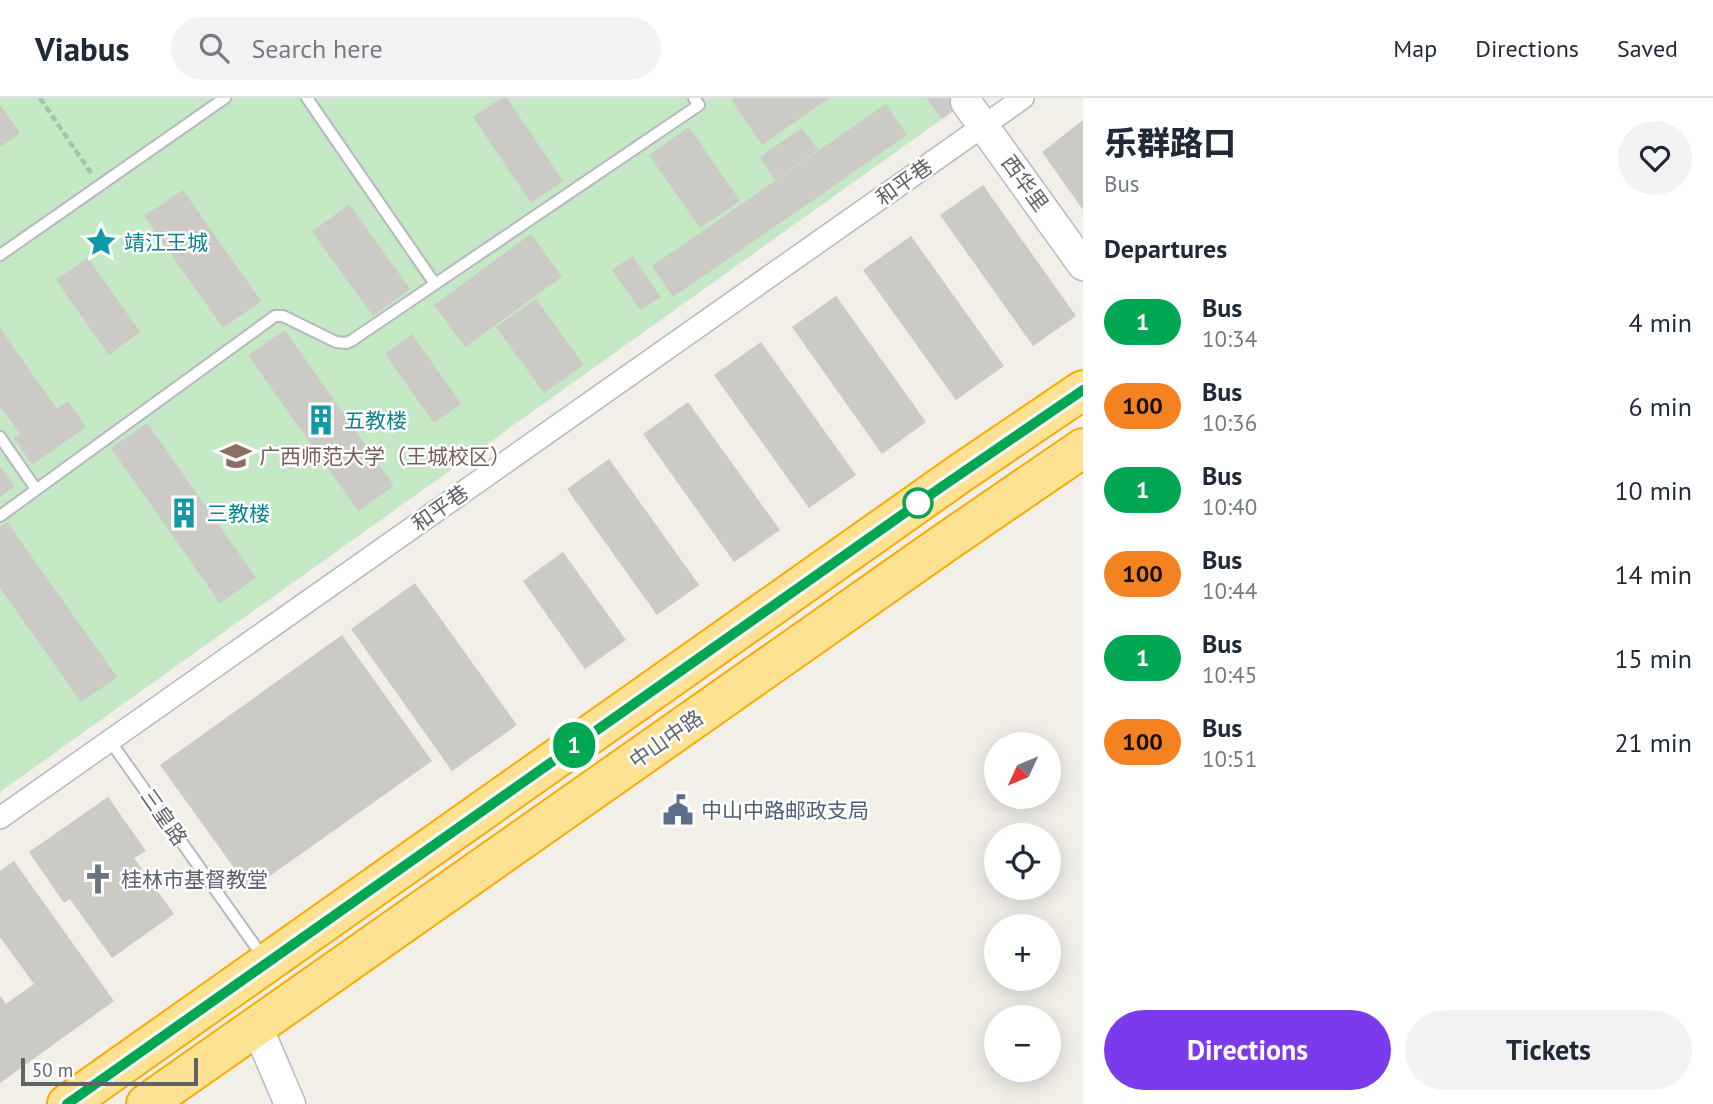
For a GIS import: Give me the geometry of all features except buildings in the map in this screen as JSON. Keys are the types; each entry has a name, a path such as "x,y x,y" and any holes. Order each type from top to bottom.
{"highway":[{"path":"67,1104 962,472 1083,390"},
{"name":"中山中路","path":"146,1104 1083,448"}],"street":[{"name":"和平巷","path":"0,818 1023,98"},
{"name":"西华里","path":"966,102 1083,265"},
{"path":"257,1027 290,1104"}],"lane":[{"path":"0,255 225,98"},
{"path":"307,98 435,284"},
{"path":"0,516 277,315 334,341 346,343 699,105 694,98"},
{"path":"0,437 36,489"},
{"name":"三皇路","path":"110,741 266,962"}],"path":[{"path":"40,98 99,186"}],"green space":[{"name":"广西师范大学（王城校区）","path":"0,98 926,98 942,119 0,792"}],"bus line":[{"name":"1","path":"67,1104 1083,390"}],"place":[{"name":"靖江王城","path":"101,242"},
{"name":"五教楼","path":"321,420"},
{"name":"广西师范大学（王城校区）","path":"236,456"},
{"name":"三教楼","path":"184,513"},
{"name":"中山中路邮政支局","path":"678,810"},
{"name":"桂林市基督教堂","path":"98,879"}]}
